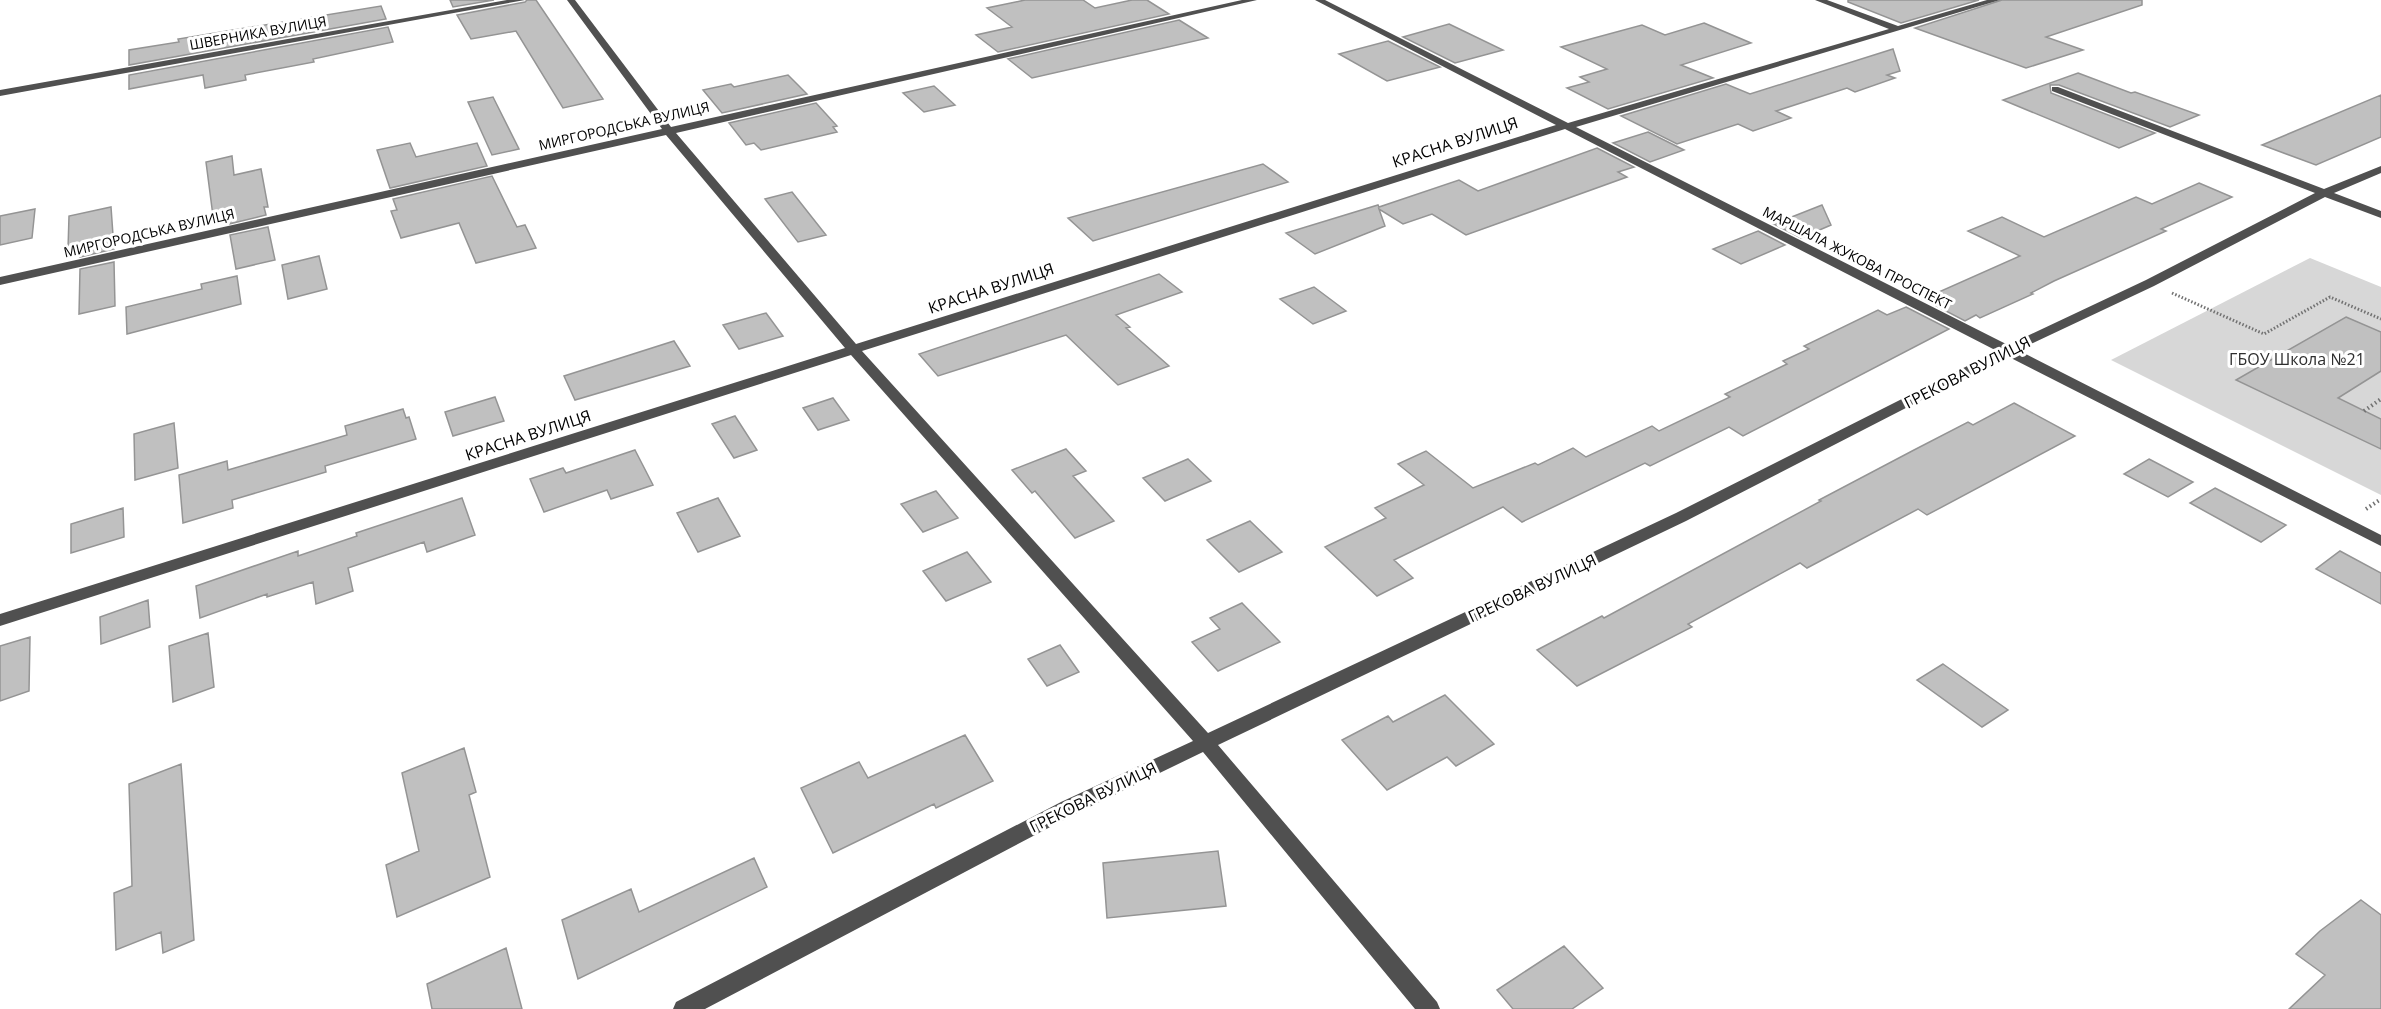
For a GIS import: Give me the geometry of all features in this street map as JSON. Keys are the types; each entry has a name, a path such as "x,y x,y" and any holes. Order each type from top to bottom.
{"street":[{"name":"ШВЕРНИКА ВУЛИЦЯ","path":"0,93 520,0"},
{"path":"571,0 668,130 853,350 1206,743 1429,1009"},
{"name":"МИРГОРОДСЬКА ВУЛИЦЯ","path":"0,281 1253,0"},
{"name":"МАРШАЛА ЖУКОВА ПРОСПЕКТ","path":"1319,0 2381,542"},
{"path":"1818,0 1897,29"},
{"name":"КРАСНА ВУЛИЦЯ","path":"0,620 1550,129 1582,123 1996,0"},
{"path":"2055,89 2381,215"},
{"name":"ГРЕКОВА ВУЛИЦЯ","path":"684,1009 1068,808 1681,517 2006,351 2150,283 2325,194 2381,169"}],"path":[{"path":"2150,283 2264,334 2330,297 2381,319"},
{"path":"2364,411 2381,399"}],"green space":[{"name":"ГБОУ Школа №21","path":"2310,258 2381,287 2381,495 2111,360"}],"building":[{"path":"450,0 494,0 453,7"},
{"path":"536,0 603,99 563,108 516,31 471,39 457,15"},
{"path":"1025,0 1083,0 1095,8 1132,0 1147,0 1169,14 998,52 976,35 1012,27 987,8"},
{"path":"1848,0 1979,0 1901,23 1848,2"},
{"path":"2002,0 2142,0 2142,5 2046,37 2083,50 2026,68 1915,28"},
{"path":"381,6 386,19 129,65 129,50 179,42 178,39"},
{"path":"1179,20 1208,38 1032,78 1008,59"},
{"path":"1704,23 1751,43 1681,65 1713,78 1608,109 1567,88 1589,82 1580,77 1607,69 1561,47 1642,25 1665,35"},
{"path":"1449,24 1503,50 1455,63 1403,37"},
{"path":"388,27 393,42 313,59 314,62 245,75 246,80 205,88 203,75 129,89 129,75"},
{"path":"1388,41 1440,67 1387,81 1339,54"},
{"path":"1893,49 1900,71 1887,75 1895,78 1855,92 1847,88 1776,111 1791,118 1753,131 1738,124 1677,144 1621,116 1726,84 1750,94"},
{"path":"2078,73 2199,115 2170,127 2059,85 2050,85 2051,93 2155,133 2119,148 2003,100"},
{"path":"788,75 807,94 722,113 703,90 731,84 734,87"},
{"path":"934,86 955,105 924,112 903,93"},
{"path":"2381,95 2381,137 2316,165 2262,145"},
{"path":"493,97 519,149 492,155 468,102"},
{"path":"816,103 837,126 833,127 837,132 761,150 754,143 746,145 729,123"},
{"path":"1648,132 1684,150 1650,162 1613,143"},
{"path":"410,143 416,157 477,143 487,166 390,188 377,150"},
{"path":"1597,148 1634,167 1618,172 1627,177 1466,235 1432,214 1403,224 1379,209 1385,226 1315,254 1286,233 1378,205 1379,207 1459,180 1478,191"},
{"path":"232,156 234,175 261,169 268,207 264,207 266,215 229,224 227,216 213,216 206,162"},
{"path":"1263,164 1288,182 1093,241 1068,218"},
{"path":"492,176 517,227 525,225 536,248 476,263 459,223 401,238 391,211 397,210 393,199"},
{"path":"2199,183 2232,197 2161,229 2166,231 2054,281 2031,293 2033,294 1980,318 1976,315 1965,321 1923,299 2020,256 1968,231 2002,217 2044,237 2136,197 2152,204"},
{"path":"792,192 826,235 798,242 765,199"},
{"path":"1822,205 1831,225 1801,238 1774,224"},
{"path":"111,207 114,249 80,257 80,246 68,249 69,216"},
{"path":"35,209 32,238 0,245 0,216"},
{"path":"268,227 275,260 236,269 230,235"},
{"path":"1758,231 1785,245 1741,264 1713,249"},
{"path":"319,256 327,289 288,299 282,265"},
{"path":"114,262 115,306 79,314 80,269"},
{"path":"1159,274 1182,292 1116,315 1130,327 1126,328 1169,366 1118,385 1066,335 938,376 919,354"},
{"path":"237,276 241,304 127,334 126,307 202,289 201,284"},
{"path":"1314,287 1346,311 1313,324 1280,299"},
{"path":"1906,307 1949,329 1743,436 1729,427 1650,466 1645,463 1522,522 1503,507 1394,560 1413,578 1377,596 1325,547 1386,518 1375,508 1424,485 1398,464 1426,451 1473,488 1535,463 1538,465 1573,448 1586,457 1652,426 1659,431 1730,397 1725,394 1787,364 1783,361 1809,349 1804,346 1878,310 1887,315"},
{"path":"766,313 783,336 739,349 723,325"},
{"path":"2346,317 2381,332 2381,371 2338,398 2381,419 2381,449 2236,380"},
{"path":"674,341 690,366 575,400 564,376"},
{"path":"495,397 504,421 453,436 445,412"},
{"path":"833,398 849,420 818,430 803,408"},
{"path":"2014,403 2075,436 1927,515 1918,509 1807,568 1800,563 1688,624 1692,627 1577,686 1537,650 1602,616 1604,618 1821,501 1819,500 1968,422 1973,425"},
{"path":"403,409 406,418 409,417 416,439 325,466 326,472 232,500 233,508 183,523 179,475 227,461 228,470 347,435 345,426"},
{"path":"735,416 757,450 734,458 712,424"},
{"path":"174,423 178,468 135,480 134,434"},
{"path":"1066,449 1086,471 1073,476 1114,521 1075,538 1035,491 1032,493 1012,470"},
{"path":"635,450 653,485 611,499 607,490 544,512 530,479 563,468 566,473"},
{"path":"1188,459 1211,481 1165,501 1143,478"},
{"path":"2149,459 2193,482 2168,497 2124,474"},
{"path":"2215,488 2286,525 2261,542 2190,503"},
{"path":"936,491 958,518 923,532 901,504"},
{"path":"462,498 475,535 427,552 424,542 348,568 353,591 316,604 313,582 267,597 267,594 200,618 196,586 298,551 298,556 357,536 356,533"},
{"path":"718,498 740,536 698,552 677,513"},
{"path":"123,508 124,537 71,553 71,524"},
{"path":"1250,521 1282,552 1239,572 1207,540"},
{"path":"2340,551 2381,573 2381,604 2316,569"},
{"path":"967,552 991,582 946,601 923,571"},
{"path":"148,600 150,627 101,644 100,617"},
{"path":"1242,603 1280,642 1218,671 1192,642 1220,629 1210,618"},
{"path":"208,633 214,687 173,702 169,646"},
{"path":"30,637 29,691 0,701 0,646"},
{"path":"1060,645 1079,672 1047,686 1028,659"},
{"path":"1943,664 2008,710 1982,727 1917,680"},
{"path":"1445,695 1494,744 1456,766 1447,757 1387,790 1342,740 1388,716 1393,722"},
{"path":"965,735 993,781 936,808 934,804 833,853 801,788 859,762 868,778"},
{"path":"464,748 476,792 469,795 490,877 397,917 386,865 419,851 402,773"},
{"path":"181,764 194,940 163,953 161,932 116,950 114,893 132,886 129,784"},
{"path":"1218,851 1226,906 1107,918 1103,863"},
{"path":"754,858 767,887 578,979 562,920 631,889 639,912"},
{"path":"2361,900 2381,915 2381,1009 2289,1009 2325,975 2296,954 2320,931"},
{"path":"1564,946 1603,988 1572,1009 1513,1009 1497,990"},
{"path":"506,948 522,1009 432,1009 427,984"}]}
